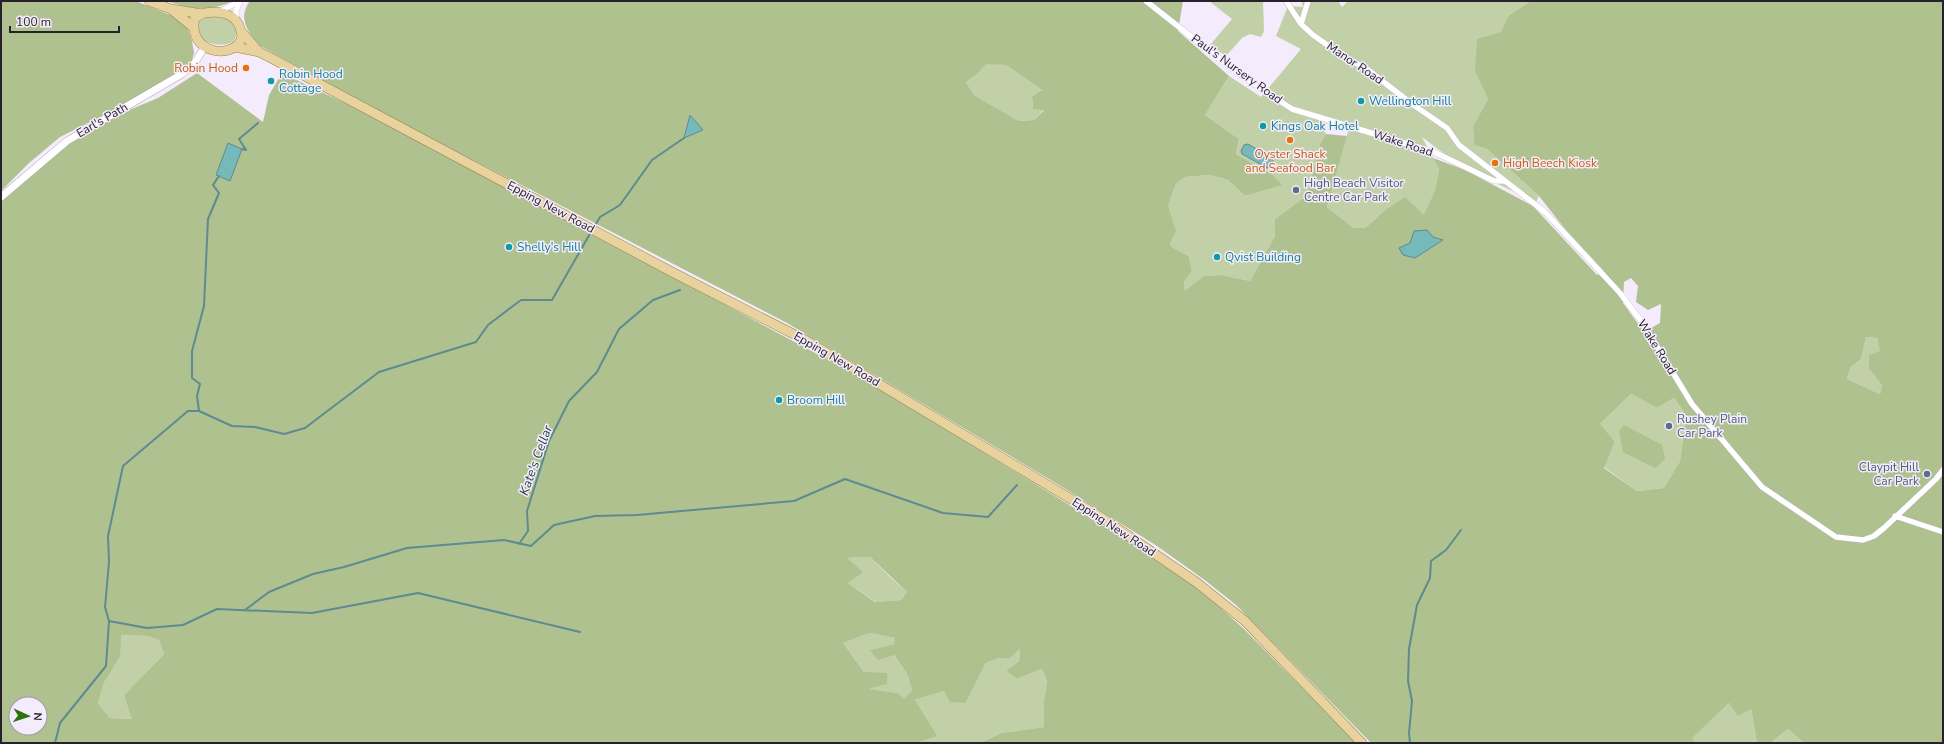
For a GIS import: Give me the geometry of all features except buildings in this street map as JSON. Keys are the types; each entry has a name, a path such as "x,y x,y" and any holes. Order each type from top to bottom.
{"main road":[{"path":"149,1 171,9 202,14 219,12 229,14 236,20 241,31 240,42 235,47 226,50 204,48 195,37 192,27 171,9"},
{"path":"192,27 195,18 202,14"},
{"name":"Epping New Road","path":"241,31 259,52"},
{"name":"Epping New Road","path":"235,47 259,52 809,342 1101,517 1196,582 1245,621 1362,743"}],"street":[{"path":"219,12 240,1"},
{"path":"236,20 236,11 240,1"},
{"name":"Paul's Nursery Road","path":"1146,1 1235,71 1292,109 1357,129"},
{"name":"Manor Road","path":"1286,1 1301,24 1350,61 1364,66 1412,104 1447,128 1459,144 1504,180"},
{"path":"1301,24 1308,1"},
{"name":"Earl's Path","path":"1,197 67,141 182,74 194,64 204,48"},
{"name":"Wake Road","path":"1357,129 1434,152 1494,181 1504,180 1545,212 1620,293 1642,322 1692,404 1762,488 1836,537 1863,540 1874,536 1936,479 1943,470"},
{"path":"1895,516 1943,532"}],"shaded area":[{"path":"1,1 136,1 180,19 187,27 194,53 191,63 156,89 60,137 29,163 1,191"},
{"path":"167,1 233,1 216,7 193,8"},
{"path":"250,1 1183,1 1178,31 1229,76 1205,115 1239,139 1236,154 1272,174 1282,185 1245,196 1228,180 1210,175 1185,177 1176,184 1168,206 1176,231 1170,243 1172,247 1189,256 1192,271 1184,282 1185,291 1204,276 1222,275 1250,281 1275,236 1275,219 1307,195 1320,144 1326,134 1347,136 1327,207 1354,228 1365,228 1383,212 1405,197 1424,215 1435,190 1439,169 1433,158 1465,170 1533,206 1597,275 1604,271 1565,229 1539,196 1487,149 1474,145 1473,126 1488,99 1475,72 1477,39 1501,32 1509,15 1531,1 1943,1 1943,743 1804,743 1788,729 1770,743 1757,743 1751,709 1738,716 1729,703 1692,738 1695,743 1371,743 1236,605 1206,581 1157,546 1059,485 787,323 400,122 260,46 246,25 244,13","holes":["986,64 1006,65 1042,90 1032,96 1033,109 1044,110 1034,120 1019,121 974,95 966,82 977,74","1631,278 1638,286 1636,302 1648,310 1661,304 1660,323 1644,332 1623,303 1624,282","1866,337 1877,338 1880,351 1869,355 1869,368 1882,385 1880,394 1847,379 1851,367 1861,359","1631,394 1657,408 1674,398 1686,415 1680,461 1664,488 1637,491 1604,468 1615,442 1600,424"]},
{"path":"1209,1 1263,1 1264,31 1261,37 1250,34 1242,38 1226,56 1210,45 1232,19"},
{"path":"1302,1 1338,1 1342,7 1348,1 1531,1 1509,15 1502,32 1475,72 1488,99 1473,126 1474,145 1487,149 1539,196 1536,202 1462,167 1422,137 1439,169 1435,190 1424,216 1383,212 1365,228 1354,228 1327,207 1349,128 1319,122 1326,134 1320,144 1307,195 1275,219 1275,236 1250,281 1222,275 1205,276 1185,292 1184,282 1192,271 1189,256 1172,247 1170,243 1168,206 1176,184 1185,177 1210,175 1228,180 1245,196 1281,185 1272,174 1236,154 1239,139 1205,115 1229,76 1261,97 1301,49 1276,36 1288,6 1303,7"},
{"path":"219,16 233,22 236,32 235,39 222,45 202,40 196,22 202,18"},
{"path":"986,63 1006,65 1042,90 1032,96 1033,108 1044,109 1034,120 1019,121 974,95 966,82 977,74"},
{"path":"197,73 263,122 269,95 282,73 374,117 866,380 1146,552 1196,586 1243,628 1355,741 1354,743 980,743 1001,733 1044,727 1044,700 1047,681 1042,669 1017,679 1006,671 1019,661 1020,649 1010,658 1000,658 986,663 966,703 950,702 944,691 915,700 937,736 916,743 1,743 1,198 65,143 122,113 158,98","holes":["870,557 907,592 901,600 875,602 848,583 863,572 847,558","870,633 895,638 894,644 870,650 878,660 894,655 907,674 912,690 904,699 898,693 868,689 887,684 887,673 864,672 843,643","121,635 147,636 159,640 164,654 124,695 132,719 110,718 98,703 104,683 120,657"]},
{"path":"690,115 703,130 684,138"},
{"path":"228,143 242,149 230,181 216,175"},
{"path":"1248,144 1272,158 1273,161 1270,167 1267,168 1242,154 1241,151 1244,145"},
{"path":"1427,230 1433,237 1443,240 1415,258 1403,255 1399,248 1410,243 1414,231"},
{"path":"1866,337 1877,338 1879,345 1883,373 1880,394 1847,379 1851,367 1861,359"},
{"path":"1631,394 1657,408 1674,398 1686,415 1680,461 1664,488 1637,491 1604,467 1615,442 1599,425"},
{"path":"1624,425 1662,445 1665,459 1655,468 1623,452 1619,431"},
{"path":"870,557 907,592 901,600 876,602 848,583 846,558"},
{"path":"870,633 896,638 894,644 871,650 893,654 907,674 912,690 904,700 898,693 866,689 864,672 843,643"},
{"path":"120,635 147,636 159,640 164,654 124,695 133,719 110,718 98,703 104,683 120,657"},
{"path":"1020,649 1019,661 1006,671 1017,679 1042,669 1047,681 1044,700 1045,727 1001,733 980,743 916,743 915,700 944,691 966,703 986,663 1000,658 1010,658"},
{"path":"1729,703 1751,709 1757,743 1695,743 1691,738"},
{"path":"1788,729 1804,743 1770,743"}],"waterway":[{"path":"242,149 246,150 239,139 258,123"},
{"path":"594,227 600,217 620,205 652,160 684,138"},
{"path":"199,411 197,396 200,384 192,378 192,351 204,306 208,219 219,193 213,185 219,176"},
{"path":"109,621 105,607 109,562 108,536 123,466 188,411 199,411 232,426 255,427 284,434 305,428 379,372 476,342 488,325 521,300 552,300 591,232"},
{"name":"Kate's Cellar","path":"519,544 528,531 527,511 549,441 569,401 597,372 619,329 653,300 680,290"},
{"path":"245,610 269,592 313,574 344,567 407,548 504,540 531,546 554,525 595,516 637,515 794,501 845,479 943,513 988,517 1017,485"},
{"path":"1410,743 1409,733 1412,701 1408,681 1409,649 1417,605 1430,578 1431,561 1446,550 1461,530"},
{"path":"55,743 60,723 106,666 109,621 147,628 183,625 217,609 312,613 418,593 580,632"}],"place":[{"name":"Robin Hood","path":"246,68"},
{"name":"Robin Hood Cottage","path":"271,81"},
{"name":"Wellington Hill","path":"1361,101"},
{"name":"Kings Oak Hotel","path":"1263,126"},
{"name":"Oyster Shack and Seafood Bar","path":"1290,140"},
{"name":"High Beech Kiosk","path":"1495,163"},
{"name":"High Beach Visitor Centre Car Park","path":"1296,190"},
{"name":"Shelly's Hill","path":"509,247"},
{"name":"Qvist Building","path":"1217,257"},
{"name":"Broom Hill","path":"779,400"},
{"name":"Rushey Plain Car Park","path":"1669,426"},
{"name":"Claypit Hill Car Park","path":"1927,474"}]}
